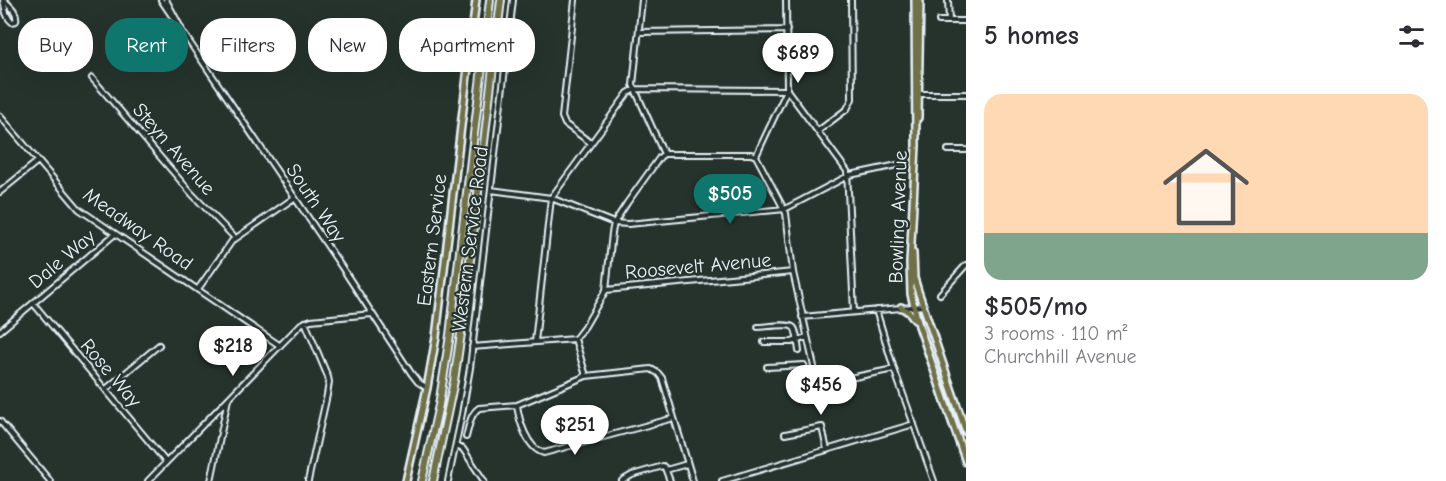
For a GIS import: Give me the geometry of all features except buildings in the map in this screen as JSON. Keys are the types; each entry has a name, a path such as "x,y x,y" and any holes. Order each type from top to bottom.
{"highway":[{"path":"422,481 450,335 490,0"},
{"path":"433,481 449,407 460,338 501,0"}],"main road":[{"name":"Eastern Service","path":"406,481 427,388 440,302 476,0"},
{"name":"Bowling Avenue","path":"920,1 909,277 919,326 966,462"},
{"name":"Bowling Avenue","path":"917,94 914,278 966,432"},
{"path":"911,294 902,307 919,326"}],"street":[{"path":"3,0 16,12 16,21 12,22 9,19 3,0"},
{"name":"South Way","path":"161,0 174,18"},
{"name":"South Way","path":"166,0 176,18"},
{"name":"Western Service Road","path":"448,481 462,414 472,347 513,0"},
{"path":"575,0 562,117 565,124 591,143"},
{"path":"642,0 633,83 664,154"},
{"path":"756,156 787,90 786,0"},
{"path":"818,131 847,109 852,99 851,0"},
{"path":"948,1 949,21"},
{"path":"939,21 966,21"},
{"path":"639,32 787,30"},
{"name":"South Way","path":"188,39 415,379 427,388"},
{"name":"Steyn Avenue","path":"92,78 192,195 235,238"},
{"path":"535,342 551,198 628,93 632,90 787,90"},
{"path":"787,90 846,170 848,176 854,312"},
{"path":"917,94 966,94"},
{"name":"Meadway Road","path":"0,116 77,207 279,345"},
{"path":"948,150 966,150"},
{"path":"664,154 751,154 756,156 785,209 793,272 817,380"},
{"path":"472,347 575,339 606,290 614,223 664,154"},
{"path":"0,192 38,161"},
{"path":"491,190 551,198 614,223 628,224 785,209 848,176 907,163"},
{"path":"198,290 235,238 294,198"},
{"name":"Dale Way","path":"0,331 115,234"},
{"path":"940,294 966,265"},
{"name":"Roosevelt Avenue","path":"606,290 793,272"},
{"name":"Rose Way","path":"33,303 166,462"},
{"path":"802,317 922,306"},
{"path":"876,310 933,481"},
{"path":"148,481 295,328 315,319 372,314"},
{"path":"305,322 329,382 308,481"},
{"path":"758,327 790,325 795,329 799,351"},
{"path":"764,342 797,341 807,337"},
{"path":"575,339 586,376"},
{"path":"106,388 159,345"},
{"path":"767,367 804,365 811,399"},
{"path":"466,437 472,415 477,409 517,405 586,376 642,369 655,371 662,378 693,481"},
{"path":"808,380 817,380 825,384 894,369"},
{"path":"211,481 228,398"},
{"path":"517,405 526,435 535,449 544,453 675,418"},
{"path":"0,421 50,481"},
{"path":"722,481 914,424"},
{"path":"785,434 822,427 827,450"},
{"path":"456,446 464,451 484,481"},
{"path":"666,470 687,464"},
{"path":"622,481 632,475 660,466 664,466 670,481"}]}
